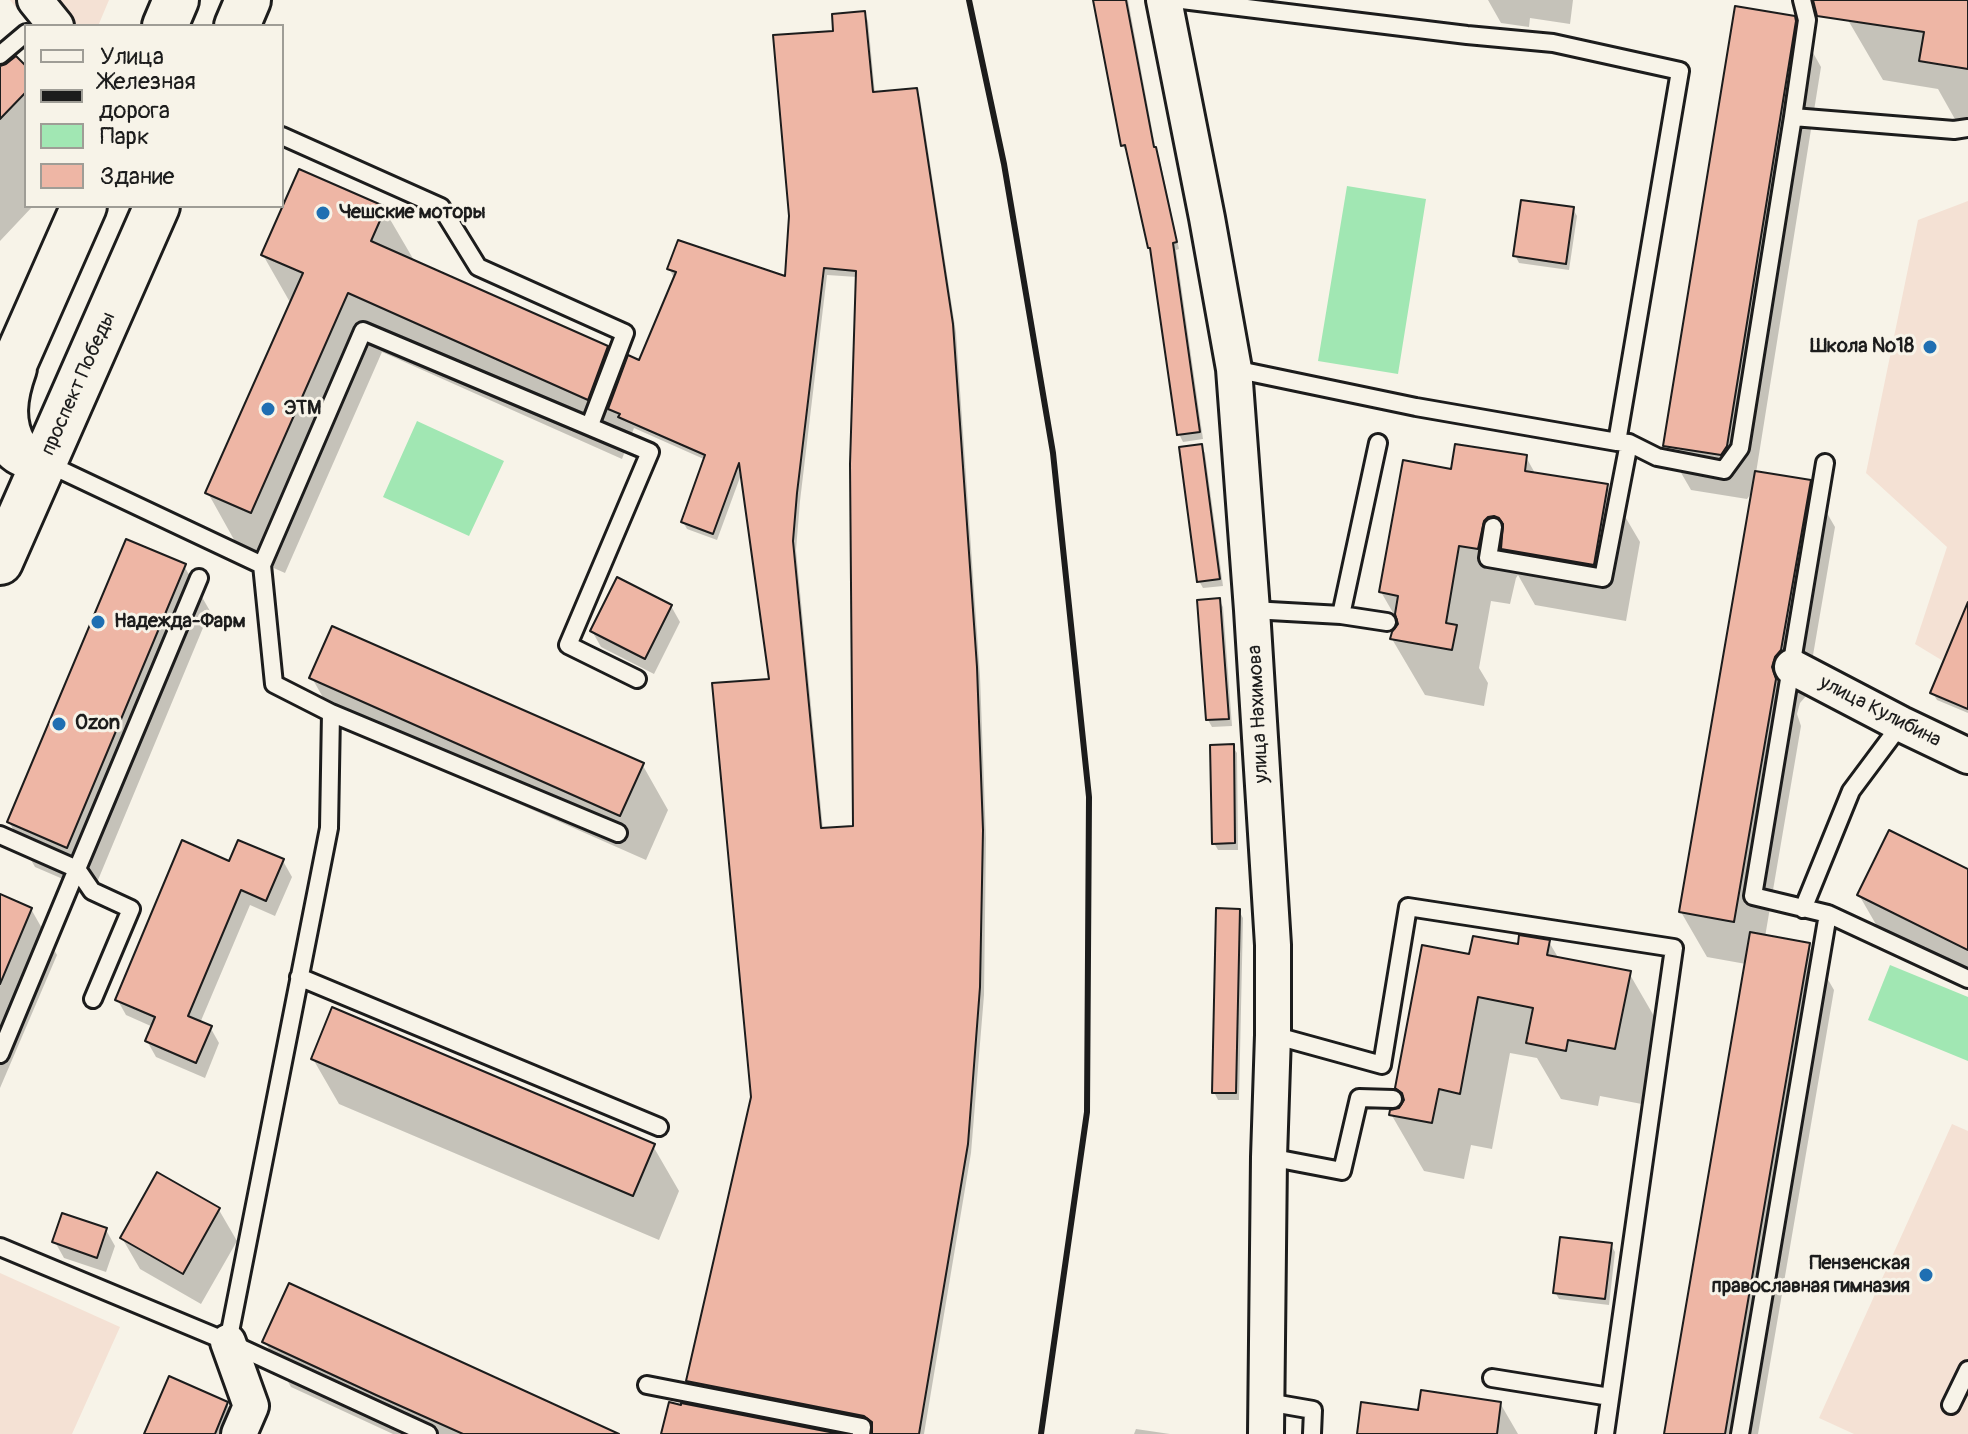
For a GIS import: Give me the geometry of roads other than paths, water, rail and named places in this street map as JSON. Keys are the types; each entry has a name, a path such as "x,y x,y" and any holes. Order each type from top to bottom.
{"main road":[{"path":"166,24 176,0"},
{"path":"238,24 248,0"},
{"path":"0,396 83,208"},
{"name":"проспект Победы","path":"0,562 150,217"},
{"path":"22,347 1,402 2,426 16,449 44,462"}],"street":[{"name":"улица Нахимова","path":"1164,0 1234,369 1252,610 1273,945 1266,1418"},
{"name":"улица Кулибина","path":"1792,667 1968,756"},
{"path":"228,1342 251,1406 239,1434"}],"lane":[{"path":"1182,0 1553,43 1680,71 1603,578 1488,558 1493,527"},
{"path":"1234,369 1416,407 1623,442 1657,457 1724,470 1740,448 1807,20 1802,0"},
{"path":"0,55 24,34"},
{"path":"1793,117 1954,130 1968,128"},
{"path":"284,137 441,207 478,267 625,333 590,425"},
{"path":"618,833 331,713 274,684 262,565 363,331 650,452 568,645 637,679"},
{"path":"1341,615 1378,443"},
{"path":"44,462 262,565"},
{"path":"1825,463 1753,896 1828,914 1968,979"},
{"path":"0,1054 199,578"},
{"path":"1252,610 1341,615 1387,622"},
{"path":"228,1342 329,828 331,713"},
{"path":"1803,909 1851,791 1901,724"},
{"path":"0,835 77,869 92,891 131,909 93,999"},
{"path":"1273,1035 1382,1065 1408,907 1674,948 1605,1434"},
{"path":"1740,1434 1828,914"},
{"path":"299,977 659,1127"},
{"path":"1269,1157 1342,1171 1359,1098 1393,1099"},
{"path":"0,1247 228,1342 428,1434"},
{"path":"1951,1405 1968,1370"},
{"path":"1492,1378 1610,1397"},
{"path":"647,1385 862,1427 861,1434"},
{"path":"1266,1418 1313,1410 1312,1434"}],"railway":[{"path":"969,0 1004,164 1053,453 1089,797 1087,1112 1041,1434"}],"place":[{"name":"Чешские моторы","path":"323,213"},
{"name":"Школа №18","path":"1930,347"},
{"name":"ЭТМ","path":"268,409"},
{"name":"Надежда-Фарм","path":"98,622"},
{"name":"Ozon","path":"59,724"},
{"name":"Пензенская православная гимназия","path":"1926,1275"}]}
